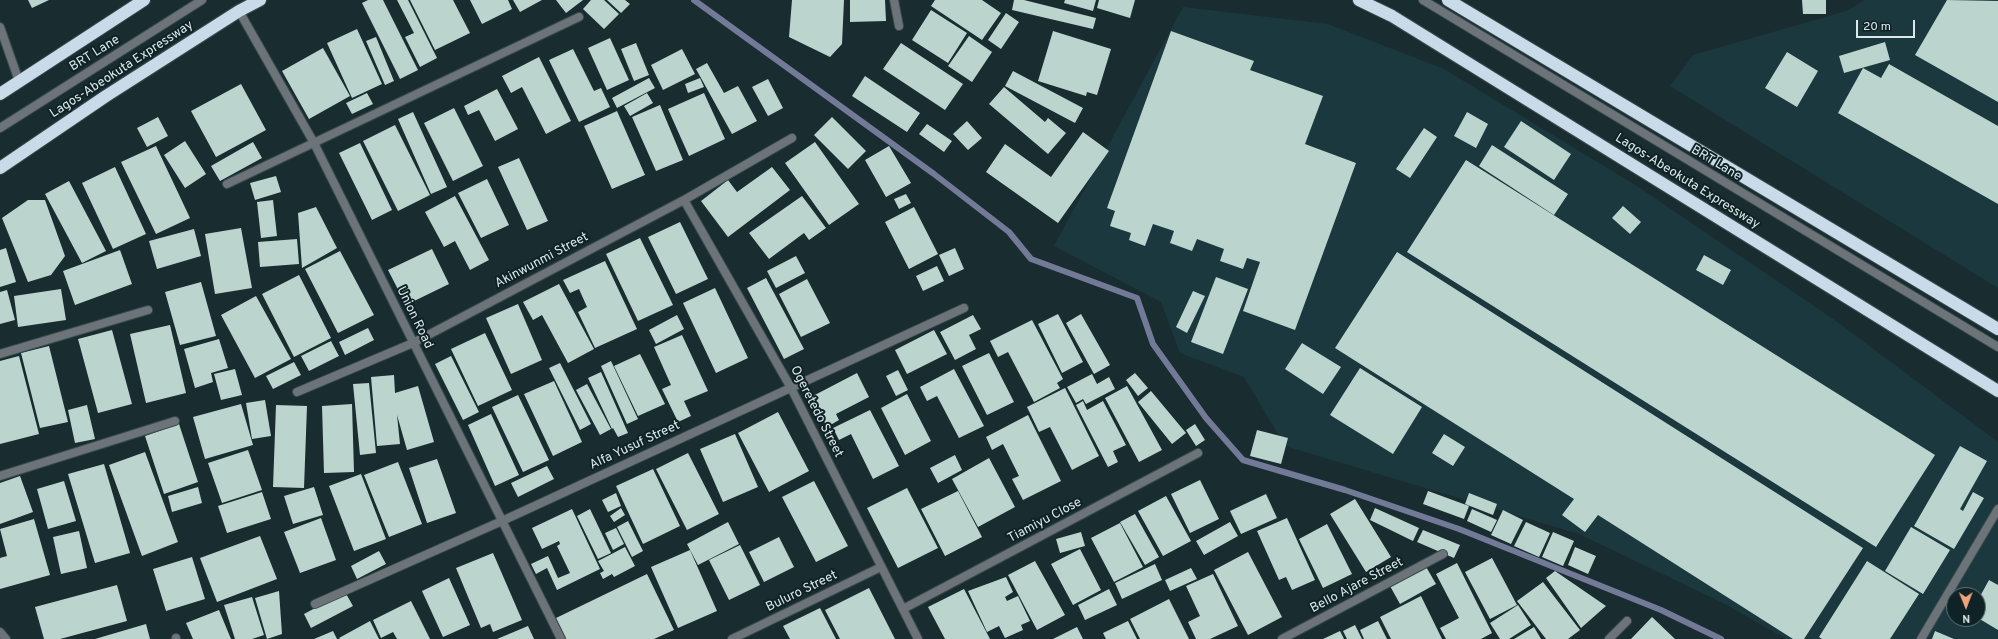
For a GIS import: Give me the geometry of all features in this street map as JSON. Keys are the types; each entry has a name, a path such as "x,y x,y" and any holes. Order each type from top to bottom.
{"highway":[{"path":"0,94 144,0"},
{"name":"Lagos-Abeokuta Expressway","path":"0,168 106,96 239,11 260,0"},
{"name":"Lagos-Abeokuta Expressway","path":"1359,0 1399,20 1998,391"},
{"path":"1448,0 1998,329"}],"street":[{"name":"BRT Lane","path":"0,128 202,0"},
{"path":"894,0 899,26"},
{"name":"BRT Lane","path":"1423,0 1998,347"},
{"name":"Union Road","path":"239,11 314,143 561,639"},
{"path":"227,184 579,17"},
{"path":"0,27 19,81"},
{"name":"Akinwunmi Street","path":"298,392 413,343 684,200 792,138"},
{"name":"Ogeretedo Street","path":"684,200 791,388 918,639"},
{"name":"Alfa Yusuf Street","path":"315,604 502,521 964,308"},
{"path":"0,354 148,310"},
{"path":"0,476 175,421"},
{"name":"Tiamiyu Close","path":"903,609 1198,454"},
{"path":"1921,639 1998,508"},
{"name":"Bello Ajare Street","path":"1282,639 1443,554"},
{"name":"Buluro Street","path":"732,639 882,567"},
{"path":"1609,639 1627,621"},
{"path":"0,632 6,639"}],"shaded area":[{"path":"1865,0 1998,0 1998,288 1670,86 1693,55 1846,11"},
{"path":"1183,7 1328,24 1444,69 1637,186 1836,321 1998,442 1998,639 1786,639 1727,605 1579,534 1285,446 1244,377 1180,353 1161,302 1054,246"}],"building":[{"path":"28,0 49,0 32,8"},
{"path":"368,0 383,0 418,70 400,79 362,3"},
{"path":"397,0 408,0 437,58 420,67 405,37 414,33"},
{"path":"410,0 453,0 470,33 435,50"},
{"path":"470,0 508,0 512,9 482,24"},
{"path":"513,0 542,0 520,12"},
{"path":"556,0 583,0 566,13"},
{"path":"591,0 604,0 619,14 604,29 583,9"},
{"path":"607,0 625,0 630,4 621,13"},
{"path":"792,0 844,0 842,44 830,57 789,37"},
{"path":"850,0 885,0 886,21 850,22"},
{"path":"935,0 982,0 1001,13 982,40 931,6"},
{"path":"1014,0 1024,0 1096,18 1093,29 1012,10"},
{"path":"1065,0 1096,0 1093,11 1064,3"},
{"path":"1099,0 1135,0 1130,18 1097,8"},
{"path":"1802,0 1826,0 1826,14 1803,14"},
{"path":"1947,0 1998,1 1998,102 1915,55"},
{"path":"931,10 967,33 948,63 912,40"},
{"path":"1006,13 1019,22 1001,49 988,40"},
{"path":"357,29 382,84 352,98 327,43"},
{"path":"1053,31 1111,49 1097,95 1087,92 1086,96 1038,81"},
{"path":"1171,31 1254,61 1250,70 1323,96 1305,144 1356,163 1295,330 1243,311 1260,262 1247,258 1243,269 1220,261 1224,249 1197,239 1192,251 1170,243 1174,231 1153,224 1145,246 1129,240 1131,233 1110,226 1115,211 1107,208"},
{"path":"969,36 992,52 972,82 948,66"},
{"path":"376,37 394,81 385,85 366,41"},
{"path":"610,38 629,80 607,90 588,48"},
{"path":"1885,42 1890,60 1844,73 1839,56"},
{"path":"636,43 649,75 634,81 621,49"},
{"path":"901,43 963,84 945,110 883,69"},
{"path":"323,48 350,96 309,119 282,71"},
{"path":"573,49 594,91 601,88 610,107 579,122 549,60"},
{"path":"682,49 695,74 663,90 651,65"},
{"path":"1787,52 1818,71 1797,107 1765,88"},
{"path":"539,57 571,121 546,134 522,87 511,93 502,76"},
{"path":"707,63 724,93 738,86 757,121 732,134 696,69"},
{"path":"1889,64 1998,126 1998,204 1838,113 1863,68 1881,78"},
{"path":"1013,71 1083,108 1075,123 1005,86"},
{"path":"865,76 920,113 907,132 852,96"},
{"path":"649,78 655,88 617,108 612,98"},
{"path":"700,78 704,87 688,93 685,84"},
{"path":"768,79 783,108 768,116 752,87"},
{"path":"241,84 266,130 216,157 191,111"},
{"path":"1004,87 1045,122 1048,118 1066,133 1048,154 989,104"},
{"path":"497,89 518,129 495,141 479,110 468,115 464,106"},
{"path":"367,93 373,104 352,114 346,103"},
{"path":"647,93 653,103 630,116 624,106"},
{"path":"704,93 725,139 689,156 668,109"},
{"path":"660,105 683,160 656,171 632,117"},
{"path":"454,108 483,166 453,181 424,123"},
{"path":"617,111 645,175 612,189 584,126"},
{"path":"413,112 447,187 431,194 398,119"},
{"path":"1467,112 1488,124 1476,148 1454,136"},
{"path":"158,117 168,136 147,147 137,128"},
{"path":"832,117 866,151 848,169 814,135"},
{"path":"967,121 982,138 968,150 953,134"},
{"path":"1521,121 1571,154 1554,180 1504,147"},
{"path":"927,124 952,141 944,152 919,134"},
{"path":"395,125 430,195 398,211 363,141"},
{"path":"1424,128 1437,137 1410,178 1396,169"},
{"path":"1083,132 1109,151 1058,223 986,172 1005,144 1051,177"},
{"path":"185,141 206,174 185,188 164,155"},
{"path":"253,142 262,158 220,181 211,166"},
{"path":"815,142 859,204 829,225 785,163"},
{"path":"360,143 392,210 372,220 339,153"},
{"path":"1492,145 1568,194 1554,215 1479,166"},
{"path":"156,146 190,218 156,234 121,162"},
{"path":"889,146 911,183 886,197 865,160"},
{"path":"519,158 548,221 527,230 498,167"},
{"path":"1466,160 1935,455 1876,547 1407,252"},
{"path":"115,167 146,234 113,249 82,183"},
{"path":"772,167 790,190 728,237 701,201 728,180 737,192"},
{"path":"276,176 281,192 255,200 250,183"},
{"path":"487,179 509,225 481,238 458,193"},
{"path":"69,181 106,251 82,263 45,194"},
{"path":"906,194 911,203 899,209 894,199"},
{"path":"455,196 489,260 470,270 455,241 444,247 425,212"},
{"path":"802,196 826,228 809,240 804,233 769,259 749,233"},
{"path":"28,200 45,200 65,256 51,275 28,282 2,218"},
{"path":"273,200 277,236 261,238 257,202"},
{"path":"1623,206 1641,222 1630,234 1612,218"},
{"path":"316,207 337,248 302,268 298,213"},
{"path":"914,207 938,254 909,269 885,222"},
{"path":"680,222 708,279 676,294 648,237"},
{"path":"241,228 252,288 215,294 205,234"},
{"path":"194,229 201,256 157,269 149,241"},
{"path":"640,238 673,305 638,321 606,254"},
{"path":"297,239 299,264 260,267 258,242"},
{"path":"6,248 16,282 0,287 0,250"},
{"path":"955,248 964,269 949,276 939,255"},
{"path":"432,249 449,284 406,305 388,270"},
{"path":"120,250 132,284 75,305 63,271"},
{"path":"340,251 374,315 338,333 305,269"},
{"path":"1397,252 1863,548 1804,639 1793,639 1598,515 1585,532 1562,515 1574,499 1335,348"},
{"path":"1704,255 1731,270 1723,285 1696,270"},
{"path":"796,256 805,273 776,288 767,271"},
{"path":"605,261 637,329 595,348 578,312 587,307 579,289 570,293 563,280"},
{"path":"937,266 944,281 923,291 916,276"},
{"path":"299,275 331,338 294,357 262,294"},
{"path":"1216,277 1248,289 1223,354 1191,342"},
{"path":"766,278 804,349 784,359 747,288"},
{"path":"807,279 830,323 801,337 779,294"},
{"path":"201,282 216,336 180,345 165,292"},
{"path":"559,284 594,349 568,363 542,315 533,320 523,302"},
{"path":"715,288 748,358 716,373 683,303"},
{"path":"61,289 66,320 18,327 14,296"},
{"path":"7,290 15,320 0,324 0,292"},
{"path":"1193,291 1205,296 1187,333 1176,327"},
{"path":"256,296 291,359 255,378 221,315"},
{"path":"518,304 542,360 511,374 486,318"},
{"path":"1058,314 1083,362 1062,373 1038,324"},
{"path":"1081,314 1110,365 1094,374 1066,323"},
{"path":"677,315 684,329 656,344 649,330"},
{"path":"973,315 981,329 969,335 976,349 955,360 940,332"},
{"path":"1032,320 1063,379 1057,383 1060,388 1034,402 1008,352 998,357 990,341"},
{"path":"170,325 186,393 146,403 130,334"},
{"path":"368,328 374,340 345,355 339,342"},
{"path":"112,330 132,404 98,413 78,339"},
{"path":"934,330 947,354 907,374 895,350"},
{"path":"485,333 512,390 478,406 451,349"},
{"path":"682,335 708,391 684,401 691,416 678,422 662,389 671,385 654,347"},
{"path":"219,339 228,368 211,373 213,382 195,388 184,349"},
{"path":"331,341 339,356 309,371 301,356"},
{"path":"1302,343 1341,367 1323,394 1285,369"},
{"path":"49,346 68,422 40,428 21,353"},
{"path":"989,353 1014,402 987,415 962,366"},
{"path":"640,354 665,404 638,416 614,366"},
{"path":"19,356 39,434 0,444 0,361"},
{"path":"451,356 479,412 463,420 435,364"},
{"path":"611,361 638,419 627,424 601,366"},
{"path":"294,362 301,375 273,389 266,376"},
{"path":"560,363 591,424 580,430 549,368"},
{"path":"1360,368 1422,407 1393,454 1330,415"},
{"path":"235,369 242,395 221,400 214,374"},
{"path":"954,369 984,426 959,438 937,396 927,401 920,387"},
{"path":"898,370 908,390 896,396 886,376"},
{"path":"601,372 628,433 618,437 613,428 612,429 588,378"},
{"path":"857,373 869,397 836,414 839,420 827,427 811,397"},
{"path":"1135,373 1148,388 1138,396 1126,380"},
{"path":"1092,374 1097,384 1109,377 1115,389 1086,404 1083,399 1076,403 1067,387"},
{"path":"394,375 395,393 418,386 434,442 407,450 397,415 400,444 377,446 371,377"},
{"path":"554,381 582,442 553,456 524,394"},
{"path":"369,383 376,453 360,455 353,384"},
{"path":"587,384 611,429 600,435 576,390"},
{"path":"1127,386 1162,450 1139,462 1105,398"},
{"path":"1065,388 1099,456 1072,470 1050,427 1039,432 1027,407"},
{"path":"1151,391 1186,433 1172,444 1138,402"},
{"path":"907,394 931,441 905,455 881,408"},
{"path":"518,395 549,460 523,472 492,407"},
{"path":"265,400 271,436 252,439 246,403"},
{"path":"1083,401 1087,410 1103,401 1126,445 1113,451 1118,462 1108,467 1076,405"},
{"path":"241,404 253,445 205,459 193,417"},
{"path":"352,404 354,472 324,473 322,406"},
{"path":"87,405 95,439 75,443 68,410"},
{"path":"276,405 307,406 304,488 273,487"},
{"path":"870,410 899,466 873,479 851,434 839,440 833,428"},
{"path":"778,412 809,471 769,492 738,433"},
{"path":"491,414 519,475 495,486 468,425"},
{"path":"1028,415 1061,481 1023,500 1012,479 1019,476 1003,444 992,450 986,437"},
{"path":"179,424 198,482 164,494 145,436"},
{"path":"1195,424 1205,440 1196,446 1186,430"},
{"path":"1257,430 1288,438 1281,464 1250,456"},
{"path":"735,434 758,487 723,502 700,449"},
{"path":"1444,434 1465,447 1453,466 1432,453"},
{"path":"1960,446 1987,461 1960,509 1963,511 1973,492 1984,498 1954,549 1914,526"},
{"path":"248,450 262,490 222,503 208,463"},
{"path":"145,452 178,542 142,556 109,465"},
{"path":"688,453 719,514 687,530 656,469"},
{"path":"955,455 962,470 938,483 930,468"},
{"path":"989,458 1015,507 978,527 952,479"},
{"path":"437,459 456,513 427,523 409,468"},
{"path":"398,462 422,524 389,537 364,475"},
{"path":"104,464 130,553 95,563 68,474"},
{"path":"547,466 554,479 518,497 511,483"},
{"path":"653,469 680,526 643,544 616,486"},
{"path":"361,474 386,539 354,551 329,486"},
{"path":"20,476 33,512 0,524 0,483"},
{"path":"1200,480 1219,519 1190,533 1171,494"},
{"path":"64,481 76,521 48,529 37,489"},
{"path":"814,481 848,546 816,562 782,497"},
{"path":"198,487 202,503 172,512 168,496"},
{"path":"314,487 323,515 293,524 284,496"},
{"path":"907,488 938,548 898,568 867,508"},
{"path":"958,491 982,537 945,556 921,509"},
{"path":"1428,491 1469,506 1464,519 1423,504"},
{"path":"262,492 271,519 227,533 218,506"},
{"path":"616,493 621,506 608,512 602,500"},
{"path":"1469,493 1497,504 1493,515 1465,504"},
{"path":"1266,494 1277,518 1241,534 1230,511"},
{"path":"1166,496 1191,541 1163,556 1138,511"},
{"path":"1355,499 1391,557 1366,572 1330,514"},
{"path":"621,508 625,515 614,522 610,516"},
{"path":"1375,508 1419,528 1413,541 1370,520"},
{"path":"572,509 600,569 557,590 547,568 536,574 531,564 548,556 558,578 570,573 557,546 560,544 559,541 542,549 532,528"},
{"path":"590,509 611,553 598,559 577,516"},
{"path":"1472,509 1497,520 1491,532 1467,521"},
{"path":"1503,510 1523,520 1511,544 1491,535"},
{"path":"1135,514 1159,557 1145,565 1120,522"},
{"path":"321,518 336,560 300,573 284,532"},
{"path":"1287,518 1315,580 1292,590 1286,577 1279,580 1257,531"},
{"path":"34,519 50,575 0,589 0,558 7,556 0,529"},
{"path":"628,521 643,551 632,557 617,527"},
{"path":"728,522 739,544 698,565 687,544"},
{"path":"1230,522 1238,536 1204,555 1196,541"},
{"path":"1526,522 1550,533 1539,557 1514,546"},
{"path":"1120,523 1143,567 1114,582 1091,538"},
{"path":"1327,524 1352,574 1323,588 1299,539"},
{"path":"1911,527 1950,550 1923,594 1885,571"},
{"path":"616,528 624,544 613,550 605,533"},
{"path":"1423,530 1460,545 1454,558 1417,542"},
{"path":"79,531 87,568 61,574 53,537"},
{"path":"1081,532 1085,546 1060,553 1056,539"},
{"path":"1553,532 1574,541 1563,566 1542,557"},
{"path":"260,536 277,579 217,602 200,558"},
{"path":"779,537 794,567 764,582 749,552"},
{"path":"740,545 760,585 729,600 709,560"},
{"path":"625,547 635,566 614,577 612,574 603,579 600,573 604,571 598,561"},
{"path":"1575,547 1596,556 1588,574 1568,565"},
{"path":"1080,549 1101,590 1073,605 1051,564"},
{"path":"690,550 717,611 678,628 651,567"},
{"path":"379,551 386,564 357,579 351,566"},
{"path":"1248,552 1282,617 1248,635 1214,570"},
{"path":"493,553 522,620 493,632 490,624 481,628 456,568"},
{"path":"192,557 205,599 166,611 153,569"},
{"path":"1492,558 1517,605 1490,619 1465,572"},
{"path":"1035,561 1065,615 1037,630 1008,575"},
{"path":"1867,561 1919,594 1890,639 1822,639 1819,637"},
{"path":"1457,563 1492,633 1481,639 1446,639 1440,628 1459,618 1436,574"},
{"path":"1155,564 1162,580 1122,599 1115,583"},
{"path":"1425,565 1436,584 1400,604 1390,586"},
{"path":"1191,568 1197,579 1170,591 1165,580"},
{"path":"1555,571 1606,606 1581,628 1546,578"},
{"path":"647,574 674,630 654,639 566,639 556,618"},
{"path":"1213,574 1238,626 1210,639 1196,639 1188,622 1200,616 1186,586"},
{"path":"1006,577 1013,592 1005,597 1007,601 1018,596 1030,621 1021,625 1023,630 1005,638 999,626 987,632 968,591"},
{"path":"449,578 470,625 443,637 422,591"},
{"path":"1989,580 1998,585 1998,630 1986,623 1985,587"},
{"path":"1543,582 1580,630 1568,639 1546,639 1517,601"},
{"path":"117,585 127,621 60,639 44,639 35,607"},
{"path":"869,588 895,639 840,639 825,610"},
{"path":"964,589 990,639 945,639 928,607"},
{"path":"1109,589 1117,605 1085,620 1078,605"},
{"path":"279,591 282,634 267,639 255,598"},
{"path":"345,592 353,606 311,628 304,614"},
{"path":"1421,596 1442,639 1391,639 1380,617"},
{"path":"252,597 264,635 252,639 235,639 224,605"},
{"path":"1169,599 1189,639 1140,639 1130,619"},
{"path":"411,601 430,639 397,639 393,632 381,638 373,620"},
{"path":"1518,605 1531,625 1509,639 1500,639 1490,623"},
{"path":"820,608 836,639 790,639 783,626"},
{"path":"219,610 231,639 193,639 186,623"},
{"path":"1652,617 1675,639 1631,639"},
{"path":"370,621 379,639 339,638"},
{"path":"1128,621 1137,639 1106,639 1103,633"},
{"path":"1378,621 1387,639 1364,639 1360,630"},
{"path":"146,624 150,639 95,639"},
{"path":"1355,625 1362,639 1347,639 1343,631"},
{"path":"528,626 534,639 497,639"},
{"path":"1077,627 1083,639 1053,639"},
{"path":"1534,627 1541,639 1514,639"},
{"path":"333,631 337,639 314,639"},
{"path":"1340,631 1344,639 1323,639"},
{"path":"1935,631 1954,639 1932,639"}],"waterway":[{"path":"694,0 934,174 1009,232 1031,259 1137,298 1153,344 1206,418 1243,460 1345,490 1459,529 1661,610 1721,639"}]}
